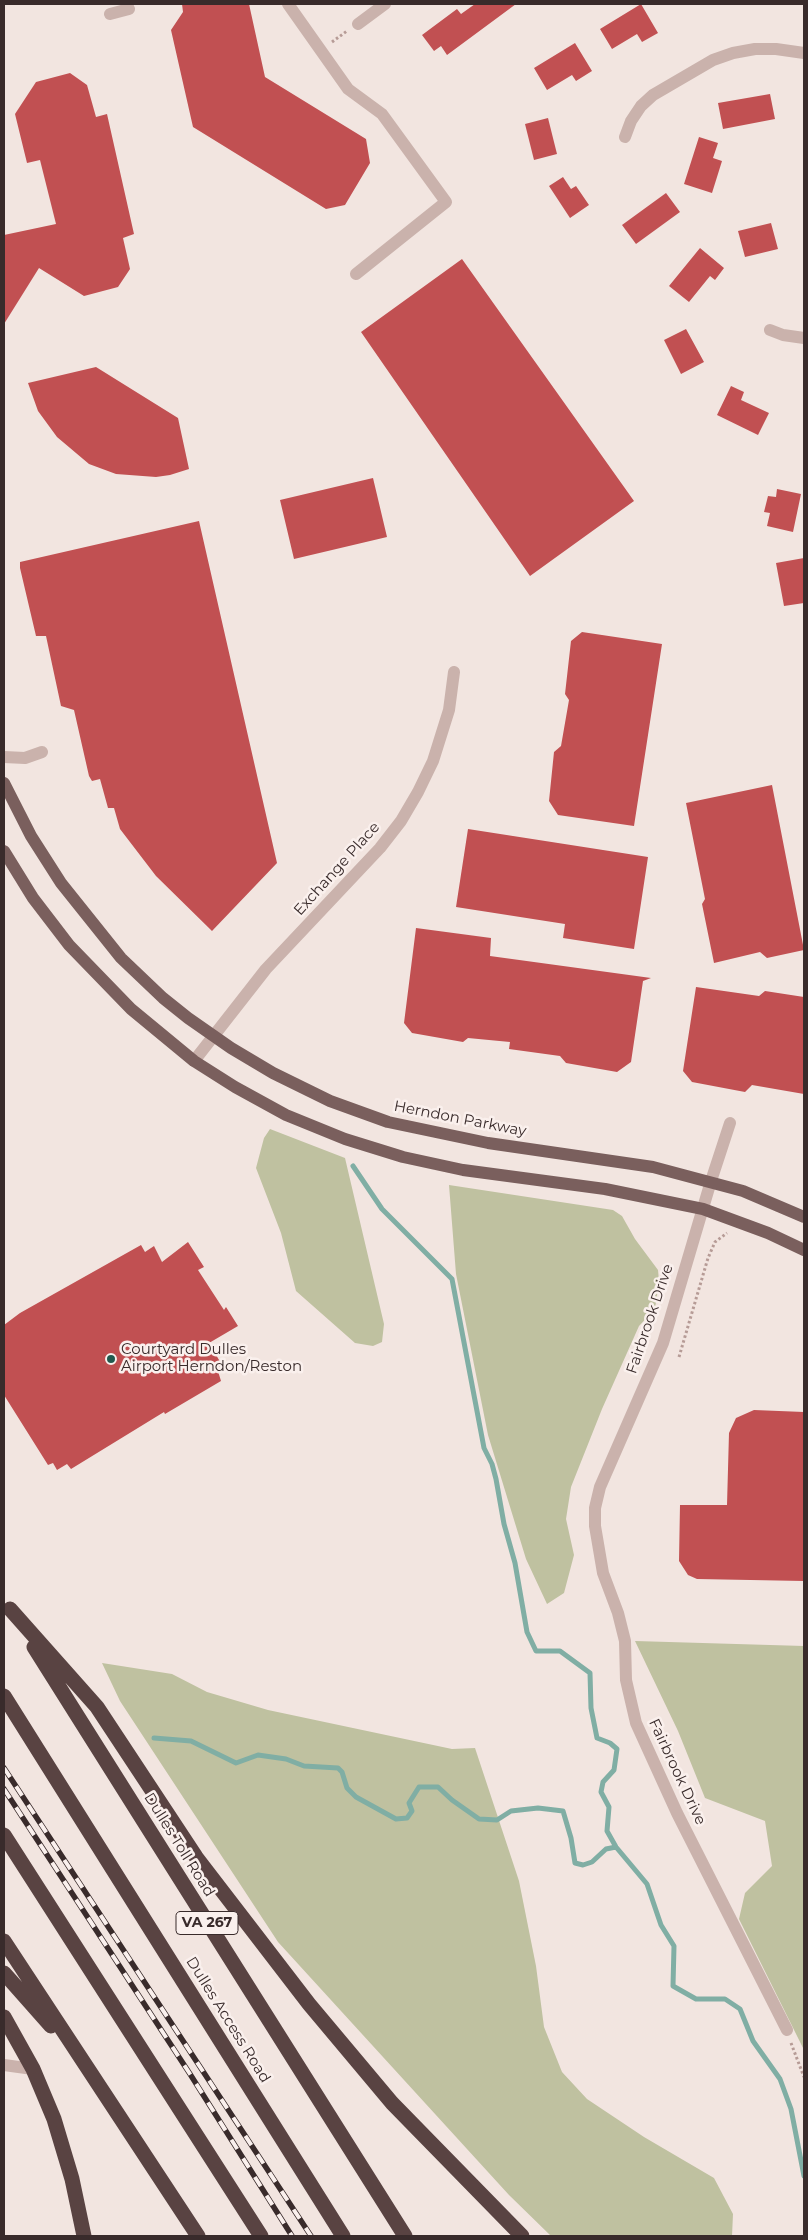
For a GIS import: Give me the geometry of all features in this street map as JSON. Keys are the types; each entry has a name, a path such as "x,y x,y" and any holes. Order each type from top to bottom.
{"highway":[{"name":"Dulles Toll Road","path":"7,1604 405,2236"},
{"path":"7,1604 96,1707 196,1857 309,2004 392,2103 522,2236"},
{"name":"Dulles Access Road","path":"4,1696 343,2236"},
{"path":"4,1835 261,2236"},
{"path":"4,1941 198,2236"},
{"path":"4,1973 87,2066"},
{"path":"4,2017 32,2069 63,2146 84,2236"}],"main road":[{"name":"Herndon Parkway","path":"4,783 30,836 46,861 78,906 121,958 164,998 213,1036 260,1066 301,1088 388,1122 488,1143 637,1164 710,1181 743,1192 804,1217"},
{"path":"4,851 39,906 89,967 131,1009 194,1061 235,1087 286,1114 375,1150 463,1170 605,1190 703,1210 768,1233 804,1250"}],"street":[{"path":"288,4 348,89 382,114 446,202 356,274"},
{"path":"358,24 385,4"},
{"path":"110,14 128,9"},
{"path":"625,137 631,121 641,106 653,95 713,60 733,53 755,49 776,49 804,53"},
{"path":"770,330 783,335 804,338"},
{"name":"Exchange Place","path":"194,1061 266,969 380,848 401,821 433,761 449,710 454,672"},
{"path":"4,757 26,758 42,752"},
{"name":"Fairbrook Drive","path":"730,1123 710,1181 663,1342 611,1458 598,1496 595,1520 598,1550 603,1573 618,1613 625,1641 626,1680 636,1723 677,1813 787,2030"},
{"path":"4,2065 32,2069"}],"path":[{"path":"320,50 358,24"},
{"path":"679,1357 708,1258 715,1242 727,1233"},
{"path":"787,2030 804,2077"}],"green space":[{"path":"270,1129 345,1158 384,1324 382,1342 373,1346 355,1343 296,1291 281,1233 256,1168 264,1138"},
{"path":"449,1185 613,1210 622,1216 635,1239 658,1270 659,1281 655,1309 639,1326 602,1409 571,1487 566,1519 574,1555 564,1593 547,1604 526,1559 488,1435 456,1274"},
{"path":"635,1641 804,1646 804,2050 739,1919 745,1893 772,1866 765,1821 705,1798 678,1731"},
{"path":"102,1663 172,1674 207,1692 268,1710 452,1749 475,1748 519,1881 536,1966 544,2027 562,2072 587,2099 644,2137 714,2178 733,2214 732,2236 551,2236 509,2195 278,1942 120,1701"}],"building":[{"path":"182,4 249,4 265,77 366,139 370,163 345,205 326,209 193,127 171,30 183,12"},
{"path":"475,4 516,4 447,55 441,46 434,51 422,35 457,9 461,14"},
{"path":"641,4 658,33 642,42 637,34 612,49 600,29"},
{"path":"575,43 592,71 576,81 572,75 547,90 534,68"},
{"path":"70,73 87,85 96,117 107,114 134,234 123,238 130,269 118,287 84,296 39,268 4,324 4,235 56,224 40,160 27,163 15,114 36,82"},
{"path":"770,94 775,119 723,129 718,103"},
{"path":"548,118 557,154 534,160 525,124"},
{"path":"699,137 718,143 713,158 722,161 712,193 684,184"},
{"path":"563,177 571,189 576,186 589,205 570,218 549,186"},
{"path":"666,193 680,212 636,244 622,225"},
{"path":"771,223 778,249 745,257 738,231"},
{"path":"700,248 724,268 715,280 710,276 689,302 669,286"},
{"path":"462,259 634,501 530,576 361,332"},
{"path":"686,329 704,362 681,374 664,340"},
{"path":"96,367 178,418 189,469 156,477 116,474 89,464 57,437 38,411 28,383"},
{"path":"731,386 744,392 741,400 769,413 758,435 717,415"},
{"path":"373,478 387,537 294,559 280,500"},
{"path":"777,489 801,494 793,532 767,526 770,513 764,512 768,496 776,497"},
{"path":"199,521 277,863 212,931 156,876 120,829 114,808 108,808 100,779 92,781 89,776 74,710 61,706 46,636 36,636 20,568 20,562"},
{"path":"804,558 804,603 784,606 776,563"},
{"path":"582,632 662,644 634,826 558,815 549,801 554,752 561,746 569,700 565,694 571,641"},
{"path":"772,785 804,950 767,958 760,952 714,963 702,904 705,899 686,803"},
{"path":"468,829 648,857 634,949 563,938 565,924 456,907"},
{"path":"416,928 491,938 490,956 651,978 643,981 631,1062 617,1072 566,1063 560,1056 509,1049 510,1042 468,1038 463,1042 412,1033 404,1023"},
{"path":"696,987 759,996 765,991 804,997 804,1094 752,1085 745,1092 692,1082 683,1071"},
{"name":"Courtyard Dulles Airport Herndon/Reston","path":"188,1242 204,1267 198,1270 224,1310 226,1307 238,1326 209,1343 222,1365 217,1368 221,1381 165,1414 164,1412 71,1469 67,1464 57,1470 53,1463 48,1465 4,1395 4,1325 20,1313 141,1245 145,1252 154,1246 162,1262"},
{"path":"754,1410 804,1412 804,1581 697,1579 688,1575 679,1561 680,1505 727,1505 729,1433 736,1418"}],"waterway":[{"path":"353,1166 382,1209 452,1279 484,1448 492,1464 496,1479 504,1524 515,1563 527,1632 536,1651 560,1651 590,1673 591,1708 597,1738 610,1743 617,1749 614,1770 603,1782 601,1792 609,1807 607,1831 616,1847 647,1884 661,1925 674,1946 673,1986 696,1999 725,1999 740,2009 753,2041 780,2079 791,2109 804,2176"},
{"path":"154,1738 191,1741 236,1763 258,1755 286,1759 304,1766 338,1768 342,1772 347,1788 356,1797 396,1819 407,1818 412,1811 409,1803 419,1787 438,1787 452,1800 479,1819 497,1820 511,1811 538,1808 563,1811 571,1838 575,1863 583,1865 592,1862 606,1849 616,1847"}],"railway":[{"path":"4,1768 311,2236"},
{"path":"4,1789 190,2074 292,2236"}],"place":[{"name":"Courtyard Dulles Airport Herndon/Reston","path":"111,1359"}]}
